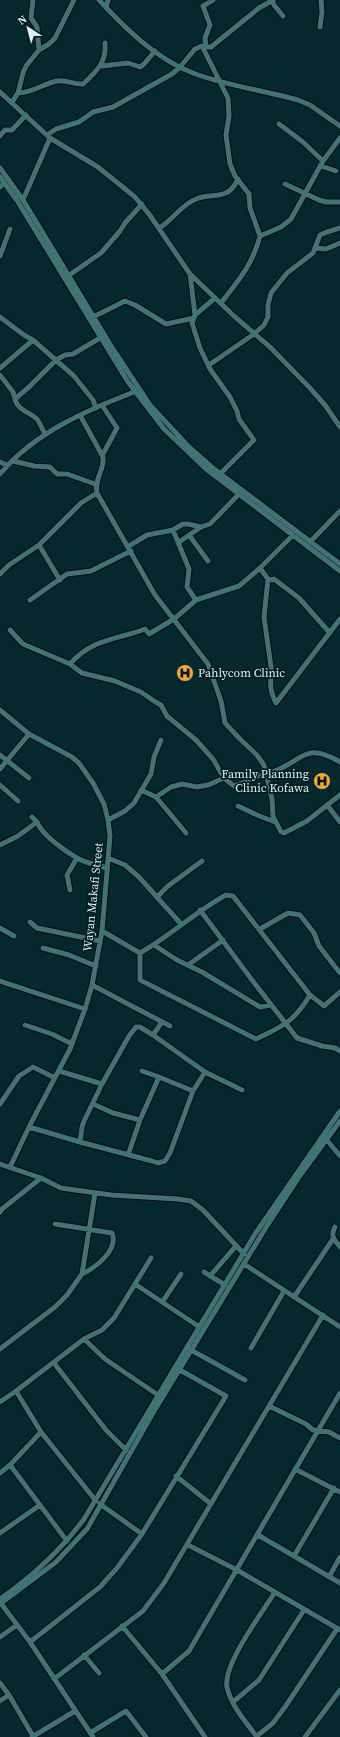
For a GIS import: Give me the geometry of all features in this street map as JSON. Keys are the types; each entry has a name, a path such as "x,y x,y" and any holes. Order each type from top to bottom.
{"street":[{"path":"33,0 31,18 37,27 39,50"},
{"path":"12,102 18,93 23,73 39,50 55,38 74,0"},
{"path":"100,0 125,26 155,51 180,67 193,73 220,81 298,100 310,105 340,126"},
{"path":"106,7 108,0"},
{"path":"213,0 203,6 210,25 205,38 204,47 228,98 229,107 226,135 230,164 235,176 249,194 250,208 260,236 254,257 238,282 221,303"},
{"path":"23,200 49,137 56,129 79,122 93,112 113,107 162,80 180,67 195,49 211,47 253,13 273,0 283,16"},
{"path":"320,27 322,16 321,0"},
{"path":"18,93 30,92 40,86 58,80 83,84 102,66 106,52 105,44"},
{"path":"102,66 128,63 140,67 155,51"},
{"path":"0,92 49,137 98,167 142,204 190,274 271,348 310,387 326,405 340,427"},
{"path":"0,136 5,130 12,130 26,115"},
{"path":"279,124 303,142 322,163 336,171"},
{"path":"260,236 281,227 288,222 322,163 340,138"},
{"path":"0,168 23,200 93,317 150,405 190,448 220,474 340,564"},
{"path":"0,177 18,202 134,392 164,429 188,453 340,571"},
{"path":"159,228 190,202 196,199 218,196 234,186 238,179"},
{"path":"0,187 4,183"},
{"path":"285,184 326,202 340,202"},
{"path":"68,276 101,253 142,204"},
{"path":"209,364 254,334 267,321 268,305 271,293 287,273 313,253 316,248 317,239 320,235 340,228"},
{"path":"0,256 10,229"},
{"path":"316,248 326,249 340,243"},
{"path":"190,274 194,316 192,323 200,348 209,364 210,369 233,403 239,419 254,440 220,474"},
{"path":"93,317 125,301 135,305 166,324 194,316 216,298"},
{"path":"0,317 18,331 34,340 74,376 93,400 96,408"},
{"path":"15,399 56,360 65,355 73,354 100,338"},
{"path":"0,368 34,340"},
{"path":"0,375 13,392 16,402 20,408 37,419 45,434"},
{"path":"0,474 7,465 32,443 45,434 80,415 134,392"},
{"path":"102,405 117,428 103,454"},
{"path":"80,415 103,454 104,461 95,484 98,493 155,595 208,664 221,701 225,723 257,755 264,765 267,773 274,822 284,834 307,821 328,806 340,795"},
{"path":"13,461 34,466 50,467 57,474 67,474 95,484"},
{"path":"0,462 7,465"},
{"path":"0,574 10,565 39,545 81,504 98,493"},
{"path":"30,600 67,574 91,571 130,549 147,535 173,530 183,524 200,527 206,526 215,520 239,494"},
{"path":"311,541 340,511"},
{"path":"179,542 200,527"},
{"path":"173,530 189,569 187,587 196,600"},
{"path":"189,535 208,561"},
{"path":"70,664 79,653 100,643 117,637 127,636 145,629 149,634 174,619 196,600 239,586 260,568 293,535"},
{"path":"39,545 60,580"},
{"path":"260,568 268,579 264,616 272,674 270,683 272,695 276,703 330,633 338,626 340,619"},
{"path":"268,579 274,579 299,598 330,633"},
{"path":"10,630 23,644 70,664 82,673 115,681 141,692 154,701 160,706 167,716 196,740 213,759 224,778 234,786 275,771 301,755 310,753 323,754 340,762"},
{"name":"Wayan Makafi Street","path":"0,710 30,734 72,757 79,763 93,783 104,804 110,836 102,931 92,985 85,1009 72,1044 10,1167"},
{"path":"0,769 30,734"},
{"path":"108,820 125,811 134,803 151,774 154,757 161,740"},
{"path":"0,755 29,778"},
{"path":"156,797 171,787 182,784 197,787 208,785 224,778"},
{"path":"0,785 18,801"},
{"path":"141,790 156,797 186,833"},
{"path":"238,806 274,822"},
{"path":"328,806 340,822"},
{"path":"32,817 37,822 38,826 53,841 77,858 107,868"},
{"path":"0,845 18,836 37,822"},
{"path":"70,890 67,875 77,858"},
{"path":"108,858 125,865 139,877 181,924"},
{"path":"157,897 168,886 202,861"},
{"path":"140,953 154,945 200,910 226,895 234,896 310,996 324,1006 340,992"},
{"path":"200,910 297,1038 322,1046 335,1048 340,1051"},
{"path":"260,929 288,913 300,915 314,933 319,946 340,973"},
{"path":"30,922 37,928 100,941"},
{"path":"0,928 14,936"},
{"path":"102,931 140,953"},
{"path":"188,965 223,940"},
{"path":"154,945 176,960 188,965 260,1007 271,1005"},
{"path":"43,948 69,955 96,966"},
{"path":"140,953 140,980 256,1039 287,1024 301,1009 310,996"},
{"path":"0,981 85,1009"},
{"path":"92,985 170,1026"},
{"path":"153,1036 162,1022"},
{"path":"25,1025 52,1034 72,1044"},
{"path":"80,1142 82,1127 102,1084 133,1030 140,1027 205,1072 242,1090"},
{"path":"0,1104 19,1076 33,1066 55,1078"},
{"path":"59,1071 102,1084"},
{"path":"142,1071 193,1091"},
{"path":"29,1127 158,1163 165,1161 170,1153 193,1091 205,1072"},
{"path":"128,1155 140,1120 159,1077"},
{"path":"93,1104 114,1113 140,1120"},
{"path":"0,1602 42,1566 67,1541 98,1502 180,1370 292,1184 340,1111"},
{"path":"0,1602 56,1562 87,1529 98,1502 126,1450 198,1326 225,1285 255,1234 340,1120"},
{"path":"326,1140 340,1156"},
{"path":"0,1164 41,1178 61,1188 95,1193 178,1199 191,1202 203,1210 244,1254"},
{"path":"0,1212 41,1178"},
{"path":"0,1349 56,1307 67,1295 82,1274 95,1193"},
{"path":"56,1224 89,1228 112,1233 114,1239 111,1249 94,1268 82,1274"},
{"path":"335,1227 332,1234 333,1239 340,1246"},
{"path":"294,1297 333,1239"},
{"path":"210,1276 236,1246"},
{"path":"0,1402 84,1340 102,1330 114,1318 151,1258"},
{"path":"244,1264 340,1327"},
{"path":"204,1272 225,1285"},
{"path":"163,1301 181,1274"},
{"path":"135,1284 163,1301 198,1326"},
{"path":"251,1348 284,1291"},
{"path":"54,1679 143,1611 164,1583 188,1545 210,1504 323,1315"},
{"path":"84,1340 105,1359 158,1395"},
{"path":"191,1350 245,1380"},
{"path":"54,1363 106,1430 126,1450"},
{"path":"30,1642 100,1587 117,1568 142,1534 226,1396 180,1370"},
{"path":"16,1391 41,1432 98,1502 142,1534"},
{"path":"162,1674 188,1651 340,1393"},
{"path":"269,1406 317,1431 321,1430 329,1432 340,1438"},
{"path":"0,1473 10,1465 41,1432"},
{"path":"10,1465 67,1541"},
{"path":"295,1469 340,1492"},
{"path":"176,1476 210,1504"},
{"path":"294,1556 334,1488"},
{"path":"0,1533 40,1504"},
{"path":"258,1534 340,1583"},
{"path":"188,1545 237,1570 339,1629 273,1723 257,1736 233,1702 227,1687 227,1675 232,1661 275,1592"},
{"path":"329,1577 340,1557"},
{"path":"0,1602 30,1642 91,1735 126,1711 146,1737"},
{"path":"233,1702 259,1680 304,1610"},
{"path":"0,1637 17,1625"},
{"path":"122,1626 162,1674 205,1737"},
{"path":"84,1656 99,1673"},
{"path":"0,1684 10,1695 32,1737 75,1710"},
{"path":"305,1737 340,1690"},
{"path":"0,1701 10,1695"}],"place":[{"name":"Pahlycom Clinic","path":"185,673"},
{"name":"Family Planning Clinic Kofawa","path":"322,781"}]}
